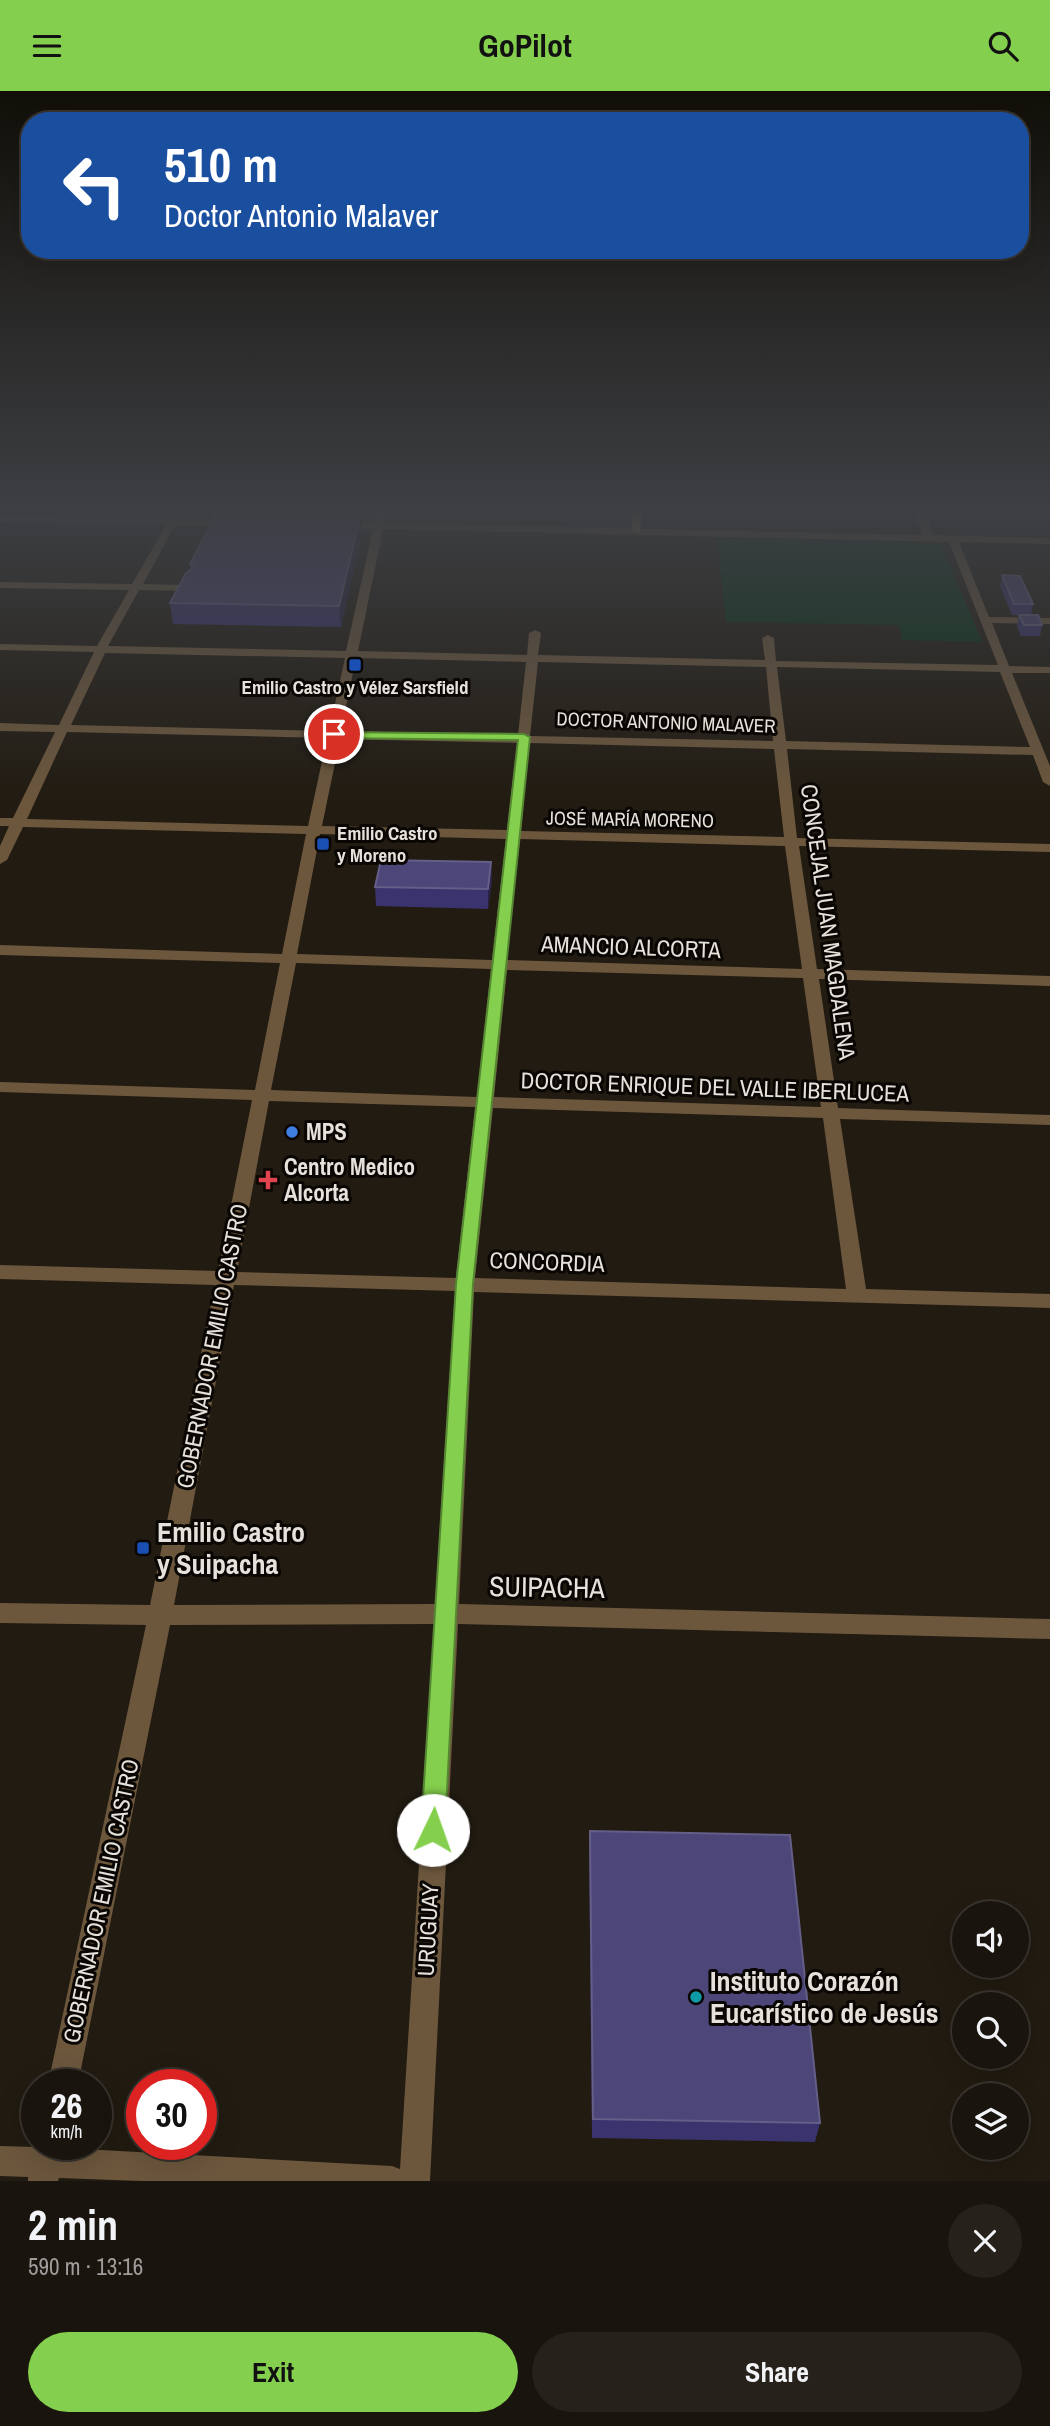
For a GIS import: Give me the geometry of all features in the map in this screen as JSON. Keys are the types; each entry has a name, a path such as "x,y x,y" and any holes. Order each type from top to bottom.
{"street":[{"path":"0,860 123,607"},
{"name":"GOBERNADOR EMILIO CASTRO","path":"66,2069 160,1615 314,830 363,607"},
{"path":"980,607 1050,782"},
{"path":"986,620 1050,621"},
{"name":"URUGUAY","path":"415,2181 464,1284 535,633"},
{"name":"CONCEJAL JUAN MAGDALENA","path":"768,638 791,841 858,1295"},
{"path":"0,647 1050,670"},
{"name":"DOCTOR ANTONIO MALAVER","path":"0,727 524,737 1037,751"},
{"name":"JOSÉ MARÍA MORENO","path":"0,822 1050,848"},
{"name":"AMANCIO ALCORTA","path":"0,950 289,961 1050,981"},
{"name":"DOCTOR ENRIQUE DEL VALLE IBERLUCEA","path":"0,1087 1050,1120"},
{"name":"CONCORDIA","path":"0,1272 1050,1301"},
{"name":"SUIPACHA","path":"0,1613 445,1614 1050,1629"},
{"path":"0,2161 392,2181"}],"green space":[{"path":"724,607 967,607 982,642 902,640 899,625 726,622"}],"building":[{"path":"1019,615 1038,615 1042,625 1024,625"},
{"path":"381,860 491,862 488,889 375,887"},
{"name":"Instituto Corazón Eucarístico de Jesús","path":"590,1831 790,1835 820,2123 593,2119"}],"place":[{"name":"Emilio Castro y Vélez Sarsfield","path":"355,665"},
{"name":"Emilio Castro y Moreno","path":"323,844"},
{"name":"MPS","path":"292,1132"},
{"name":"Centro Medico Alcorta","path":"268,1180"},
{"name":"Emilio Castro y Suipacha","path":"143,1548"},
{"name":"Instituto Corazón Eucarístico de Jesús","path":"696,1997"}],"route":[{"path":"334,734 524,737 464,1284 433,1830"}]}
